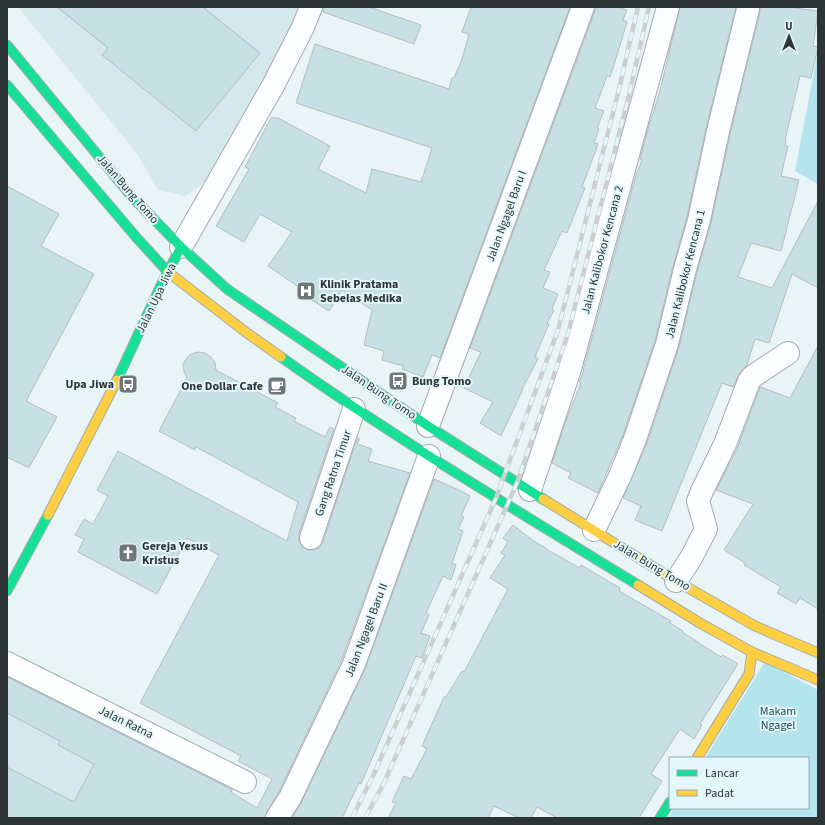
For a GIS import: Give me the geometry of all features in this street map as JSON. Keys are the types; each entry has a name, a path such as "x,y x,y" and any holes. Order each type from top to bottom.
{"main road":[{"name":"Jalan Bung Tomo","path":"7,45 133,198 181,247 227,289 428,426 505,476 676,581 755,626 818,653"},
{"name":"Jalan Bung Tomo","path":"7,85 136,237 168,272 247,333 354,409 693,619 752,652 818,680"},
{"name":"Jalan Upa Jiwa","path":"7,592 63,488 181,247"},
{"path":"698,757 749,674 752,652"},
{"path":"660,818 669,804"}],"street":[{"name":"Jalan Upa Jiwa","path":"181,247 274,84 303,27 311,7"},
{"name":"Jalan Ngagel Baru I","path":"428,426 583,7"},
{"name":"Jalan Kalibokor Kencana 2","path":"530,490 570,370 668,7"},
{"name":"Jalan Kalibokor Kencana 1","path":"594,530 620,476 635,439 667,344 685,269 699,220 719,127 748,9"},
{"path":"676,581 691,558 706,529 698,501 724,444 749,381 752,377 788,353"},
{"name":"Gang Ratna Timur","path":"311,538 354,409"},
{"name":"Jalan Ngagel Baru II","path":"278,818 290,798 354,664 429,456"},
{"path":"752,652 755,626"},
{"name":"Jalan Ratna","path":"7,663 245,782"}],"shaded area":[{"path":"18,7 302,7 213,176 185,196 158,190 138,155"},
{"path":"7,667 233,789 222,818 7,818"}],"green space":[{"path":"818,51 818,184 795,171"},
{"name":"Makam Ngagel","path":"765,662 818,690 818,818 668,818 673,809 809,809 809,757 706,757"}],"building":[{"path":"57,7 203,7 260,53 196,131 102,55 108,48"},
{"path":"323,7 369,7 421,25 414,44 323,12"},
{"path":"471,7 570,7 440,358 432,355 423,377 402,369 404,366 382,360 384,351 364,345 372,310 342,290 329,311 298,291 300,288 268,266 292,232 260,214 244,242 216,226 249,169 245,167 271,118 278,118 330,146 318,169 366,193 372,169 421,182 432,148 296,103 315,44 449,89 452,78 454,78 462,59 469,34 462,32"},
{"path":"595,7 617,7 627,10 623,20 627,22 610,77 607,76 595,108 604,111 597,128 599,129 594,143 598,144 582,187 585,188 567,233 562,231 544,270 550,272 543,288 558,294 552,309 554,310 547,323 549,324 535,357 538,359 522,389 501,436 480,423 493,402 464,388 481,352 470,348 595,11"},
{"path":"680,7 736,7 707,124 687,217 673,266 655,341 623,435 598,493 568,478 571,473 552,463 565,423 581,383 579,382 584,370 636,175 642,160 640,159 660,91"},
{"path":"760,7 787,7 818,11 813,46 818,47 811,78 800,76 785,140 785,146 788,146 781,176 799,180 781,251 751,243 738,277 772,288 818,201 818,288 792,274 769,343 755,339 747,365 739,374 733,387 722,383 662,531 635,520 641,506 623,498 647,443 679,347 697,272 711,223"},
{"path":"7,186 59,214 41,246 94,274 26,401 57,417 29,468 7,457"},
{"path":"818,346 818,609 800,598 796,604 777,593 781,587 744,565 745,563 724,550 753,504 716,490 737,449 760,387 790,398"},
{"path":"198,352 205,353 211,357 215,363 216,370 278,403 275,407 296,418 294,421 325,437 330,427 334,429 299,534 299,541 302,547 307,550 314,550 320,547 323,542 357,438 360,439 357,444 372,449 368,461 410,473 342,659 279,792 267,811 265,818 7,818 7,767 74,802 94,764 58,745 60,741 7,713 7,677 219,783 232,790 231,792 257,808 272,779 238,761 241,756 140,703 219,555 187,538 157,594 78,552 84,539 75,535 84,519 93,524 108,496 97,490 118,451 287,541 298,502 196,447 195,450 159,431 187,378 183,365 191,354"},
{"path":"434,479 470,496 461,516 464,517 458,529 463,531 452,563 456,565 451,580 443,576 426,613 429,615 421,633 430,636 422,658 416,656 361,784 359,783 342,818 292,818 301,803 365,669"},
{"path":"513,525 546,549 580,568 581,565 620,588 619,591 671,621 670,623 683,631 682,632 721,657 723,655 738,664 700,724 702,725 694,739 680,729 651,774 662,781 639,818 557,818 537,807 531,818 519,818 494,806 488,818 388,818 396,803 392,802 404,776 411,779 427,749 422,746 444,697 446,697 462,671 464,672 508,589 490,578 505,555 501,553 508,542 503,538"}],"railway":[{"path":"352,818 373,776 496,498 558,330 618,93 638,7"},
{"path":"365,818 383,785 517,483 568,334 629,95 649,7"}],"traffic: fast":[{"path":"7,45 133,198 181,247 162,283 117,380"},
{"path":"7,85 136,237 168,272"},
{"path":"181,247 227,289 428,426 543,499"},
{"path":"281,357 413,446 638,585"},
{"path":"7,591 48,515"},
{"path":"660,818 669,804"}],"traffic: slow":[{"path":"168,272 247,333 281,357"},
{"path":"48,515 117,380"},
{"path":"543,499 676,581 755,626 818,653"},
{"path":"638,585 700,623 752,652 818,680"},
{"path":"698,757 749,674 752,652"}],"place":[{"name":"Klinik Pratama Sebelas Medika","path":"306,291"},
{"name":"Bung Tomo","path":"398,381"},
{"name":"Upa Jiwa","path":"128,384"},
{"name":"One Dollar Cafe","path":"277,386"},
{"name":"Gereja Yesus Kristus","path":"128,553"}]}
